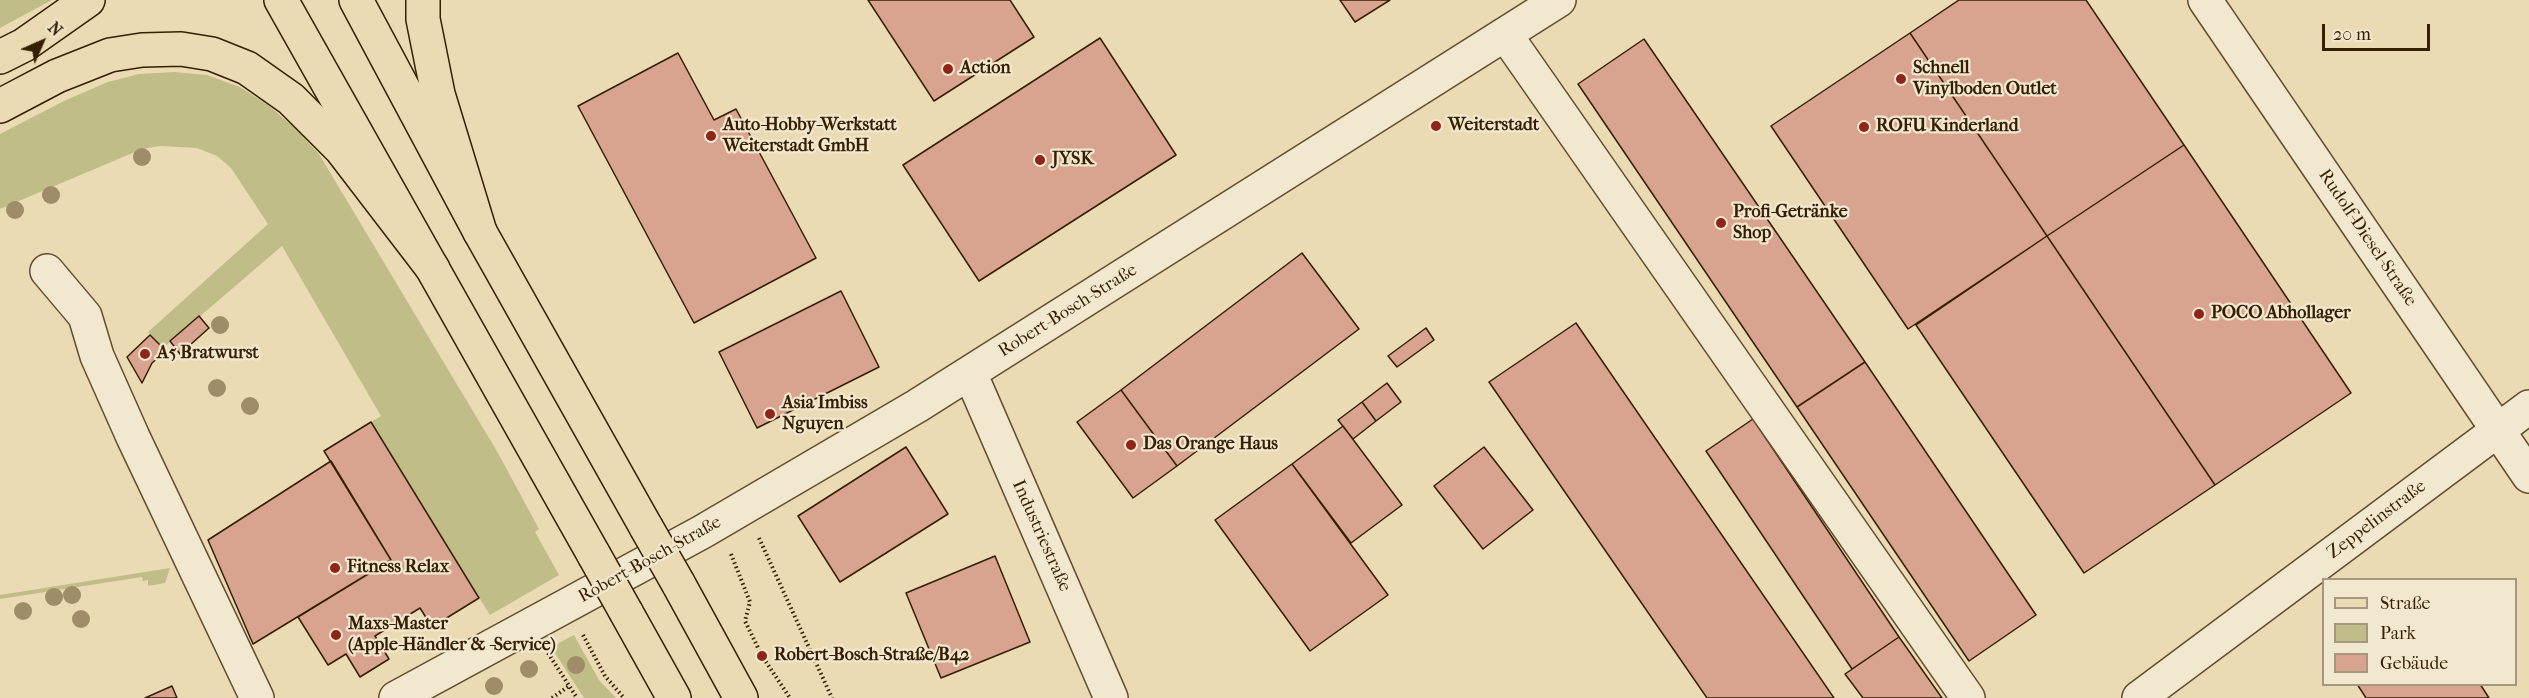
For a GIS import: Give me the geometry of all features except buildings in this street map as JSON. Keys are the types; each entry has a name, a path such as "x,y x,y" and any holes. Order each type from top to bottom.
{"main road":[{"path":"0,57 24,45 88,0"},
{"path":"282,0 674,698"},
{"path":"356,0 480,232 741,698"},
{"path":"423,0 423,19 438,94 480,232"},
{"path":"0,106 57,76 110,55 142,50 181,49 212,54 247,68 291,99 341,150 433,269"}],"street":[{"name":"Robert-Bosch-Straße","path":"396,698 573,618 745,507 970,374 1559,0"},
{"name":"Rudolf-Diesel-Straße","path":"2205,0 2529,476"},
{"path":"1505,34 1968,698"},
{"path":"47,271 85,316 97,356 257,698"},
{"name":"Industriestraße","path":"970,374 1111,698"},
{"name":"Zeppelinstraße","path":"2139,698 2529,407"}],"path":[{"path":"745,507 832,698"},
{"path":"732,555 750,602 745,621 762,656 790,698"},
{"path":"573,618 605,676 624,698"},
{"path":"552,698 569,686 577,698"}],"green space":[{"path":"0,0 52,0 0,28"},
{"path":"174,72 207,75 240,87 268,105 295,128 319,154 498,453 539,529 535,532 559,575 490,615 371,422 381,416 282,246 163,348 148,332 268,224 231,168 217,156 197,148 160,146 142,149 0,209 0,134 66,100 108,82 139,74"},
{"path":"170,568 165,583 148,586 148,580 143,581 142,577 0,599 0,595"},
{"path":"574,635 599,680 616,698 584,698 551,647"}],"place":[{"name":"Action","path":"948,69"},
{"name":"Schnell Vinylboden Outlet","path":"1901,79"},
{"name":"Weiterstadt","path":"1436,126"},
{"name":"ROFU Kinderland","path":"1864,127"},
{"name":"Auto-Hobby-Werkstatt Weiterstadt GmbH","path":"711,136"},
{"name":"JYSK","path":"1040,160"},
{"name":"Profi-Getränke Shop","path":"1721,223"},
{"name":"POCO Abhollager","path":"2199,314"},
{"name":"A5 Bratwurst","path":"145,354"},
{"name":"Asia Imbiss Nguyen","path":"770,414"},
{"name":"Das Orange Haus","path":"1131,445"},
{"name":"Fitness Relax","path":"335,568"},
{"name":"Maxs-Master (Apple-Händler & -Service)","path":"336,635"},
{"name":"Robert-Bosch-Straße/B42","path":"762,656"}]}
